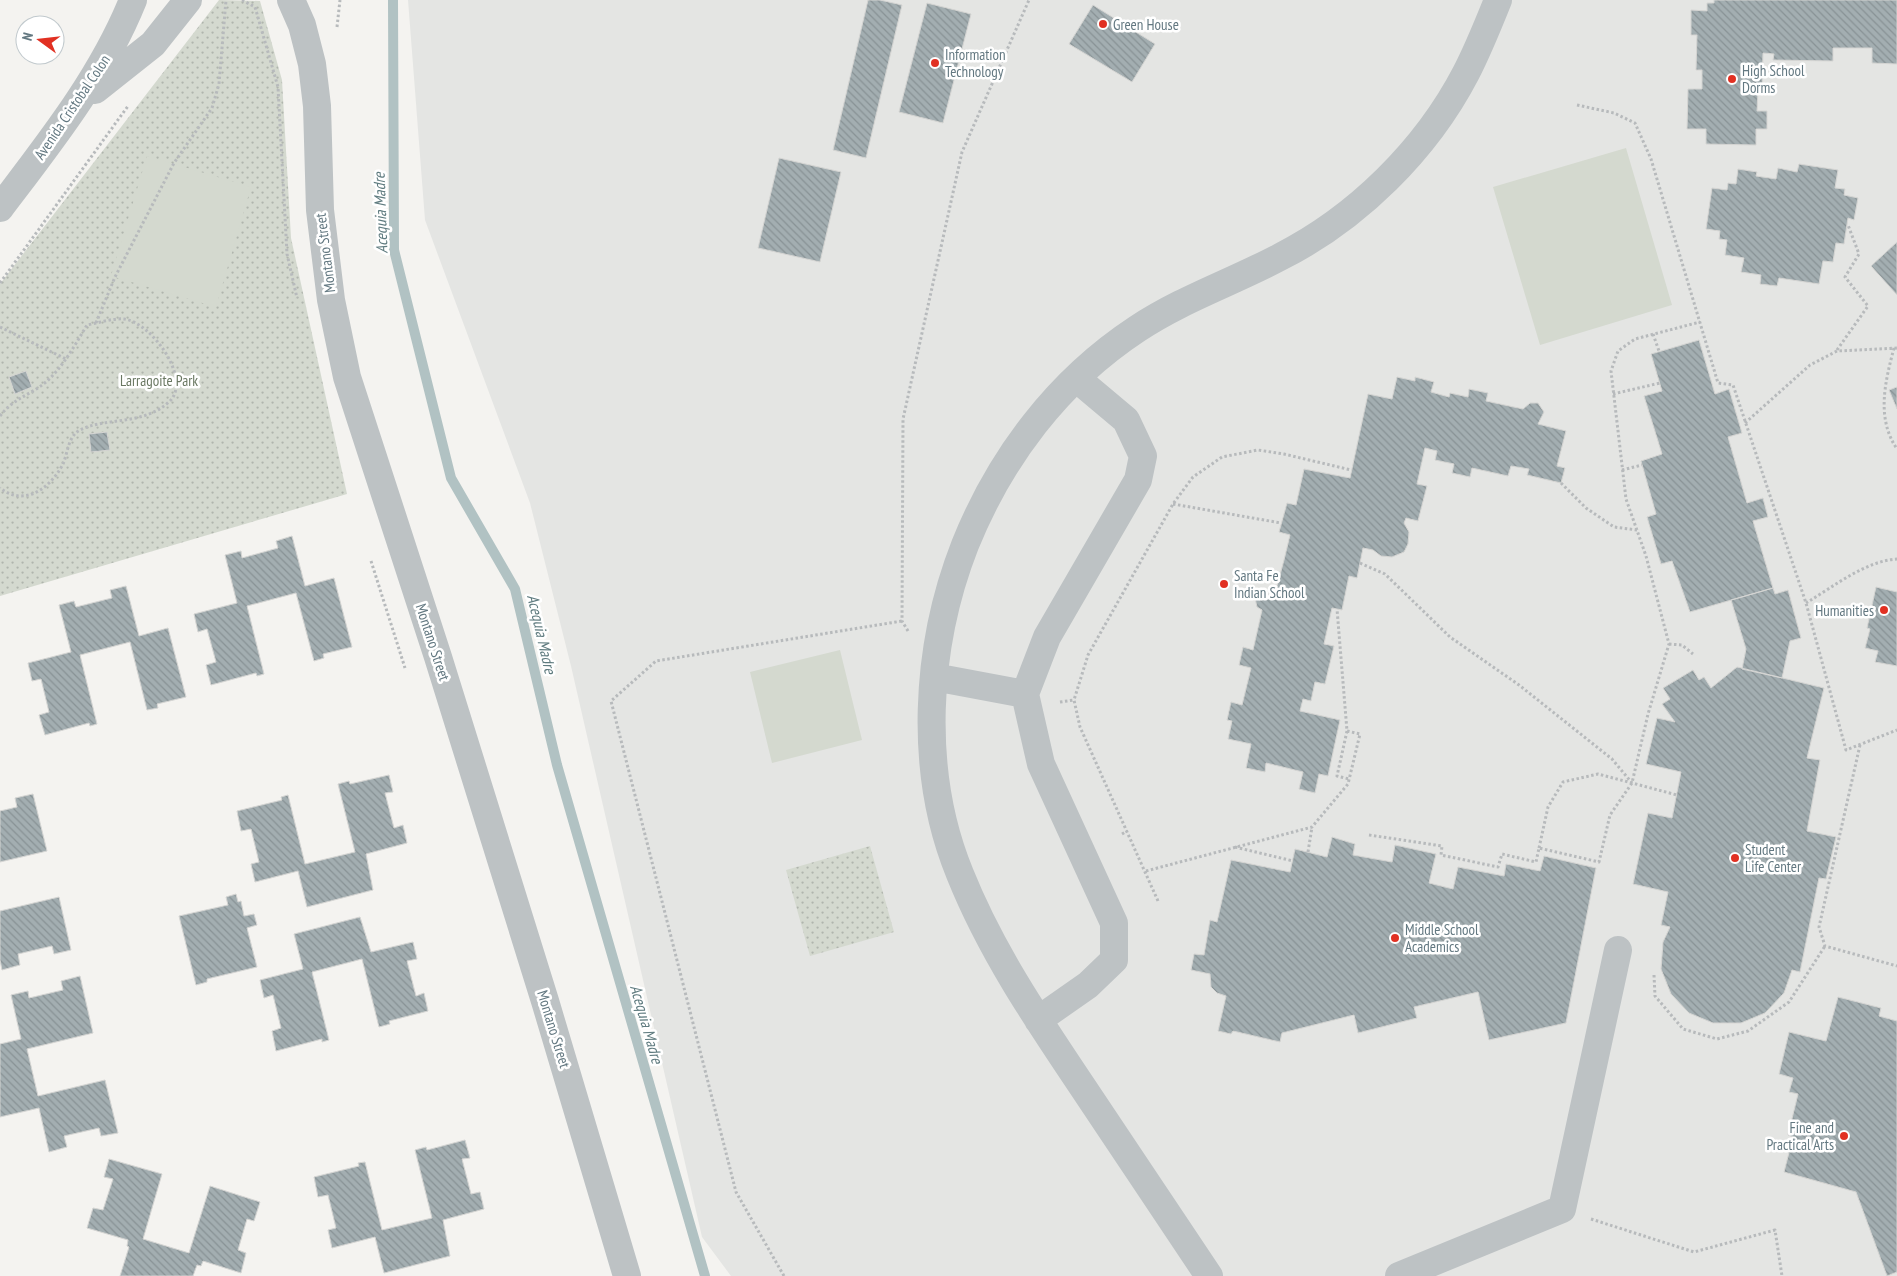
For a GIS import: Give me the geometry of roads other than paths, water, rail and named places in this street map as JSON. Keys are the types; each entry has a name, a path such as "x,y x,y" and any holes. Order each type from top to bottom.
{"street":[{"name":"Avenida Cristobal Colon","path":"0,208 75,107 108,55 133,0"},
{"path":"75,107 153,44 188,0"},
{"path":"279,0 302,25"},
{"name":"Montano Street","path":"291,0 302,25 312,64 317,106 320,210 331,300 347,377 438,657 546,1001 627,1276"},
{"path":"1209,1276 1038,1020 981,921 959,872 943,822 935,776 932,740 934,677 948,600 959,562 975,521 1014,451 1043,412 1104,353 1172,308 1277,259 1310,241 1340,221 1375,189 1409,153 1443,111 1465,75 1498,0"},
{"path":"1038,1020 1088,985 1114,960 1114,923 1041,764 1025,694 1047,637 1138,480 1143,456 1126,420 1076,378"},
{"path":"934,677 1025,694"},
{"path":"1399,1276 1562,1209 1618,950"}],"waterway":[{"name":"Acequia Madre","path":"393,0 394,250 451,478 515,589 557,765 705,1276"}],"place":[{"name":"Green House","path":"1103,24"},
{"name":"Information Technology","path":"935,63"},
{"name":"High School Dorms","path":"1732,79"},
{"name":"Santa Fe Indian School","path":"1224,584"},
{"name":"Humanities","path":"1884,610"},
{"name":"Student Life Center","path":"1735,858"},
{"name":"Middle School Academics","path":"1395,938"},
{"name":"Fine and Practical Arts","path":"1844,1136"}],"park label":[{"name":"Larragoite Park","path":"159,380"}]}
